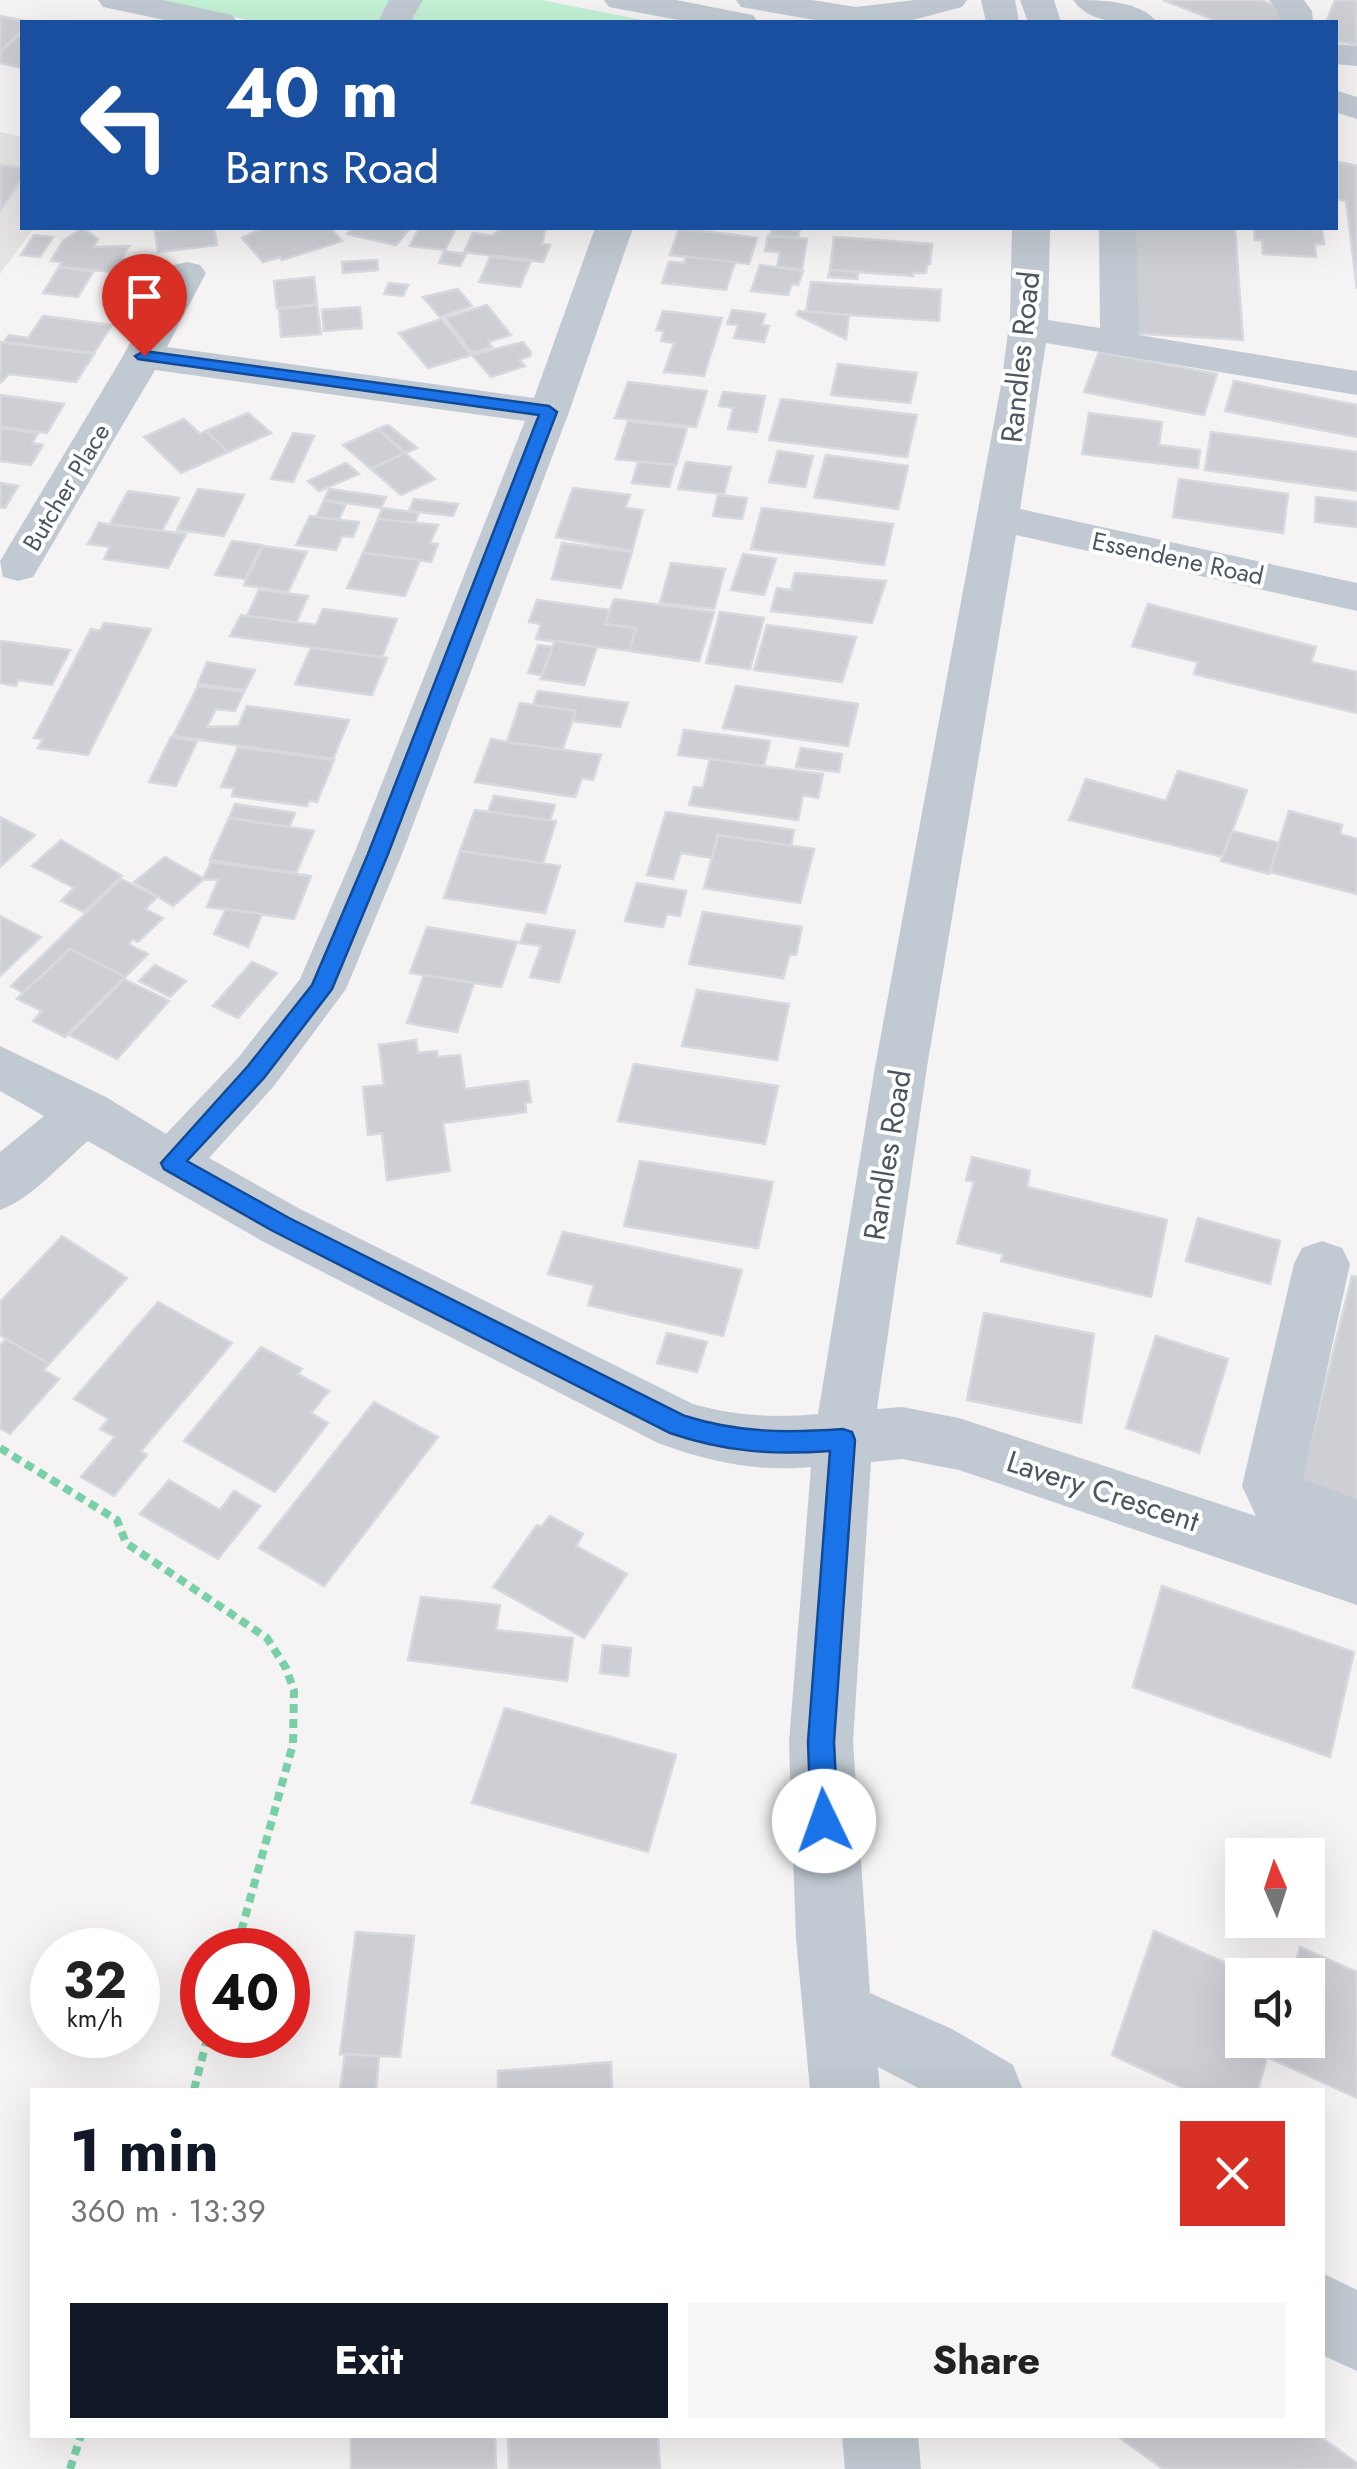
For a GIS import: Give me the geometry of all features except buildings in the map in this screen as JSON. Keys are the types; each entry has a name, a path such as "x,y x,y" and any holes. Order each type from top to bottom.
{"street":[{"path":"115,0 210,20"},
{"path":"620,0 730,20"},
{"path":"753,0 866,20 950,0"},
{"path":"1090,0 1135,20"},
{"path":"172,1163 256,1072 321,989 378,854 549,412 613,230"},
{"name":"Randles Road","path":"844,2088 821,1742 843,1440 901,1067 999,518 1028,328 1031,230"},
{"path":"1118,230 1120,342"},
{"name":"Butcher Place","path":"18,567 144,356 186,273"},
{"path":"1028,328 1357,383"},
{"path":"144,356 549,412"},
{"name":"Essendene Road","path":"999,518 1357,597"},
{"name":"Lavery Crescent","path":"0,1066 281,1224 679,1425 728,1440 776,1444 902,1434 959,1444 1357,1575"},
{"path":"0,1188 20,1166 86,1112"},
{"path":"1322,1264 1272,1486 1277,1497 1352,1524 1357,1530"},
{"path":"836,2013 927,2054 985,2088"},
{"path":"1325,2312 1357,2334"},
{"path":"880,2438 883,2469"}],"path":[{"path":"0,1448 118,1520 126,1544 266,1638 286,1668 294,1690 293,1744 242,1928"},
{"path":"195,2088 202,2058"},
{"path":"70,2469 80,2438"}],"shaded area":[{"path":"0,132 20,137 20,230 33,230 0,274"}],"green space":[{"path":"150,0 541,0 643,20 248,20"}],"route":[{"path":"144,356 549,412 378,854 321,989 256,1072 172,1163 281,1224 679,1425 728,1440 776,1444 843,1440 821,1742 824,1821"}]}
